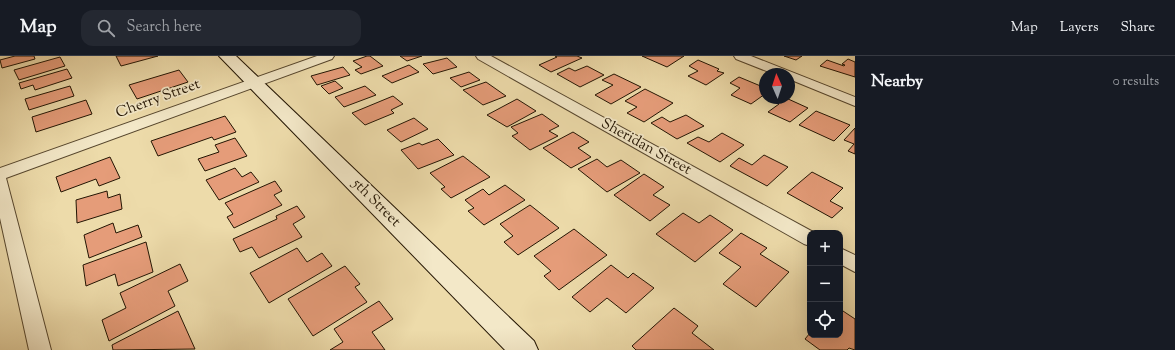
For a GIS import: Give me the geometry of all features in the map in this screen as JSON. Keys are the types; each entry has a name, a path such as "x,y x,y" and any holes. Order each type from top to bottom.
{"street":[{"name":"5th Street","path":"227,56 255,82 524,350"},
{"name":"Cherry Street","path":"0,174 328,56"},
{"name":"Sheridan Street","path":"482,56 807,237"},
{"path":"740,56 770,68"},
{"path":"795,78 855,102"},
{"path":"0,181 40,350"},
{"path":"843,258 855,264"}],"building":[{"path":"15,56 34,56 35,59 2,68 0,60"},
{"path":"116,56 158,56 121,66"},
{"path":"370,56 383,66 361,74 355,70 362,67 353,61"},
{"path":"400,56 422,56 407,61"},
{"path":"555,56 577,56 582,58 551,72 539,65 557,57"},
{"path":"642,56 684,56 667,67"},
{"path":"784,56 802,56 796,60"},
{"path":"60,57 65,66 19,80 14,70"},
{"path":"447,58 457,67 433,74 423,64"},
{"path":"848,59 855,62 855,77 820,66 827,60 844,66 845,65 842,64"},
{"path":"698,60 719,69 717,71 724,73 706,85 688,76 698,71 689,66"},
{"path":"409,65 419,72 392,83 382,76"},
{"path":"587,66 604,75 580,87 557,74 569,68 575,71"},
{"path":"343,67 350,75 317,85 311,76"},
{"path":"67,69 72,78 35,90 33,85 21,89 19,83"},
{"path":"179,70 188,82 137,99 129,85"},
{"path":"469,72 480,80 461,87 450,78"},
{"path":"614,74 641,87 611,104 595,95 613,85 602,80"},
{"path":"739,77 759,85 759,98 751,104 731,95 740,88 730,83"},
{"path":"335,81 343,88 329,94 321,86"},
{"path":"486,82 506,96 483,105 463,90"},
{"path":"70,86 74,96 29,110 25,99"},
{"path":"365,86 376,95 344,107 335,97"},
{"path":"645,89 673,103 644,122 627,113 637,107 625,101"},
{"path":"393,96 403,104 391,110 394,113 365,125 352,113"},
{"path":"517,99 536,111 507,127 487,115"},
{"path":"86,100 92,114 36,132 32,117"},
{"path":"795,102 808,108 790,122 768,112 779,104 795,104"},
{"path":"816,111 850,125 834,141 799,125"},
{"path":"542,114 559,126 549,131 558,136 530,150 512,136 518,133 511,127"},
{"path":"686,115 704,126 677,139 651,123 662,117 670,122"},
{"path":"225,116 236,132 214,140 212,137 158,156 151,141"},
{"path":"414,118 428,129 401,142 387,130"},
{"path":"855,128 855,154 848,151 854,144 844,140"},
{"path":"573,132 589,142 578,148 591,157 571,168 543,148"},
{"path":"722,133 744,145 720,162 687,143 698,137 709,142"},
{"path":"235,138 247,156 205,171 198,159 219,152 215,145"},
{"path":"438,139 454,155 418,169 401,150 419,143 422,145"},
{"path":"764,155 788,167 767,186 730,166 739,158 752,165"},
{"path":"463,156 490,177 451,198 441,189 445,187 430,173"},
{"path":"110,157 120,178 99,186 96,179 61,192 56,177"},
{"path":"597,159 607,167 621,160 640,173 607,192 578,169"},
{"path":"235,168 242,177 251,172 259,182 219,200 206,180"},
{"path":"812,172 843,188 830,201 843,208 832,218 787,193"},
{"path":"644,174 664,187 653,195 670,205 650,221 614,195"},
{"path":"275,181 282,191 274,195 282,205 234,228 227,217 233,214 225,203"},
{"path":"505,185 525,200 484,225 468,211 474,208 465,200 483,189 489,195"},
{"path":"107,191 108,198 120,194 122,209 77,223 76,200"},
{"path":"530,205 559,228 518,255 504,242 513,236 500,224"},
{"path":"297,206 305,217 293,224 302,237 259,258 252,247 240,252 233,239 277,219 276,216"},
{"path":"683,213 699,223 710,215 733,230 695,262 656,234"},
{"path":"113,223 116,233 138,225 142,237 89,258 84,235"},
{"path":"574,229 607,255 559,290 544,276 551,271 534,256"},
{"path":"741,233 767,248 760,254 789,272 756,307 723,284 741,267 719,253"},
{"path":"146,242 153,272 118,286 115,274 86,286 83,265"},
{"path":"297,248 307,262 322,253 332,266 269,303 250,273"},
{"path":"180,264 188,281 168,291 175,306 109,341 102,320 126,308 120,293"},
{"path":"611,265 628,278 633,273 654,288 626,313 607,298 590,312 572,297"},
{"path":"345,266 360,284 355,287 367,302 313,336 288,299"},
{"path":"379,301 393,319 372,332 385,350 330,350 343,342 334,329"},
{"path":"674,308 698,326 692,333 714,350 636,350 632,346"},
{"path":"178,311 195,349 113,350 112,345"},
{"path":"843,311 855,319 855,350 849,348 847,350 820,350 805,339 807,337 807,338 843,338"}]}
